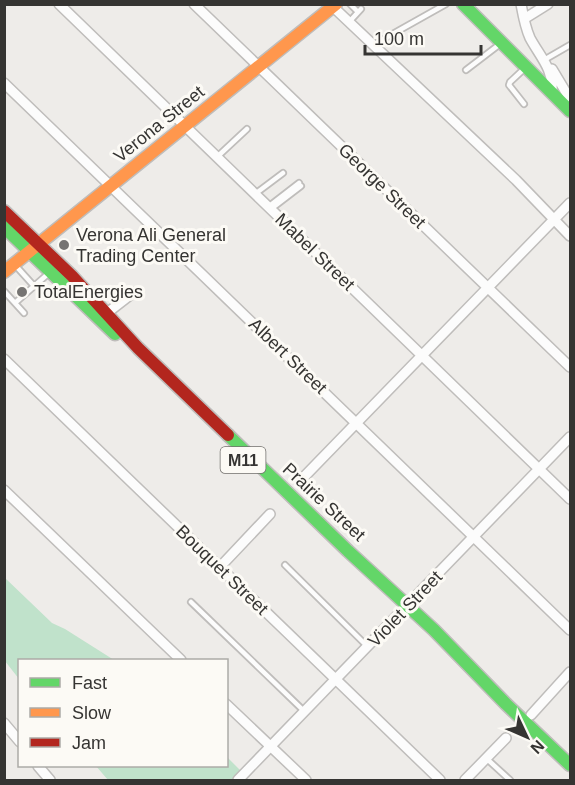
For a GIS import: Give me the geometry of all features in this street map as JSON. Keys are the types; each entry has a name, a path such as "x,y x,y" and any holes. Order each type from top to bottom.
{"main road":[{"path":"463,4 570,106"},
{"name":"Verona Street","path":"10,268 333,5"},
{"name":"Prairie Street","path":"4,211 51,271 211,429 405,609 434,630 570,765"},
{"name":"Prairie Street","path":"4,226 72,276 143,352 348,551 570,776"}],"street":[{"name":"Mabel Street","path":"59,4 570,499"},
{"name":"George Street","path":"194,4 570,367"},
{"path":"521,4 530,38 559,81 570,106"},
{"path":"524,19 548,4"},
{"path":"333,5 516,180 570,236"},
{"path":"545,62 552,91"},
{"name":"Albert Street","path":"4,83 570,630"},
{"path":"299,482 570,203"},
{"path":"107,314 134,292"},
{"name":"Bouquet Street","path":"4,359 440,780"},
{"name":"Violet Street","path":"238,780 570,437"},
{"path":"4,489 180,659"},
{"path":"219,568 270,514"},
{"path":"531,715 570,672"},
{"path":"228,706 306,780"},
{"path":"4,723 18,740"},
{"path":"465,780 506,738"},
{"path":"40,767 50,780"}],"lane":[{"path":"349,22 360,10 350,4"},
{"path":"373,45 446,4"},
{"path":"466,70 502,42"},
{"path":"545,62 570,45"},
{"path":"524,104 509,85 527,67"},
{"path":"217,157 247,129"},
{"path":"255,194 283,173"},
{"path":"270,208 300,184"},
{"path":"10,268 34,286"},
{"path":"15,303 51,271"},
{"path":"4,291 24,313"},
{"path":"285,565 368,646"},
{"path":"191,602 305,712"},
{"path":"487,759 510,780"}],"green space":[{"path":"4,577 52,623 112,659 18,659 18,678 5,661"},
{"path":"228,758 241,771 233,780 108,780 97,767 228,767"}],"traffic: fast":[{"path":"463,4 570,111"},
{"path":"4,227 115,334"},
{"path":"228,435 434,630 570,765"}],"traffic: slow":[{"path":"4,272 336,4"}],"traffic: jam":[{"path":"4,211 72,276 138,348 228,435"}],"place":[{"name":"Verona Ali General Trading Center","path":"64,245"},
{"name":"TotalEnergies","path":"22,292"}]}
